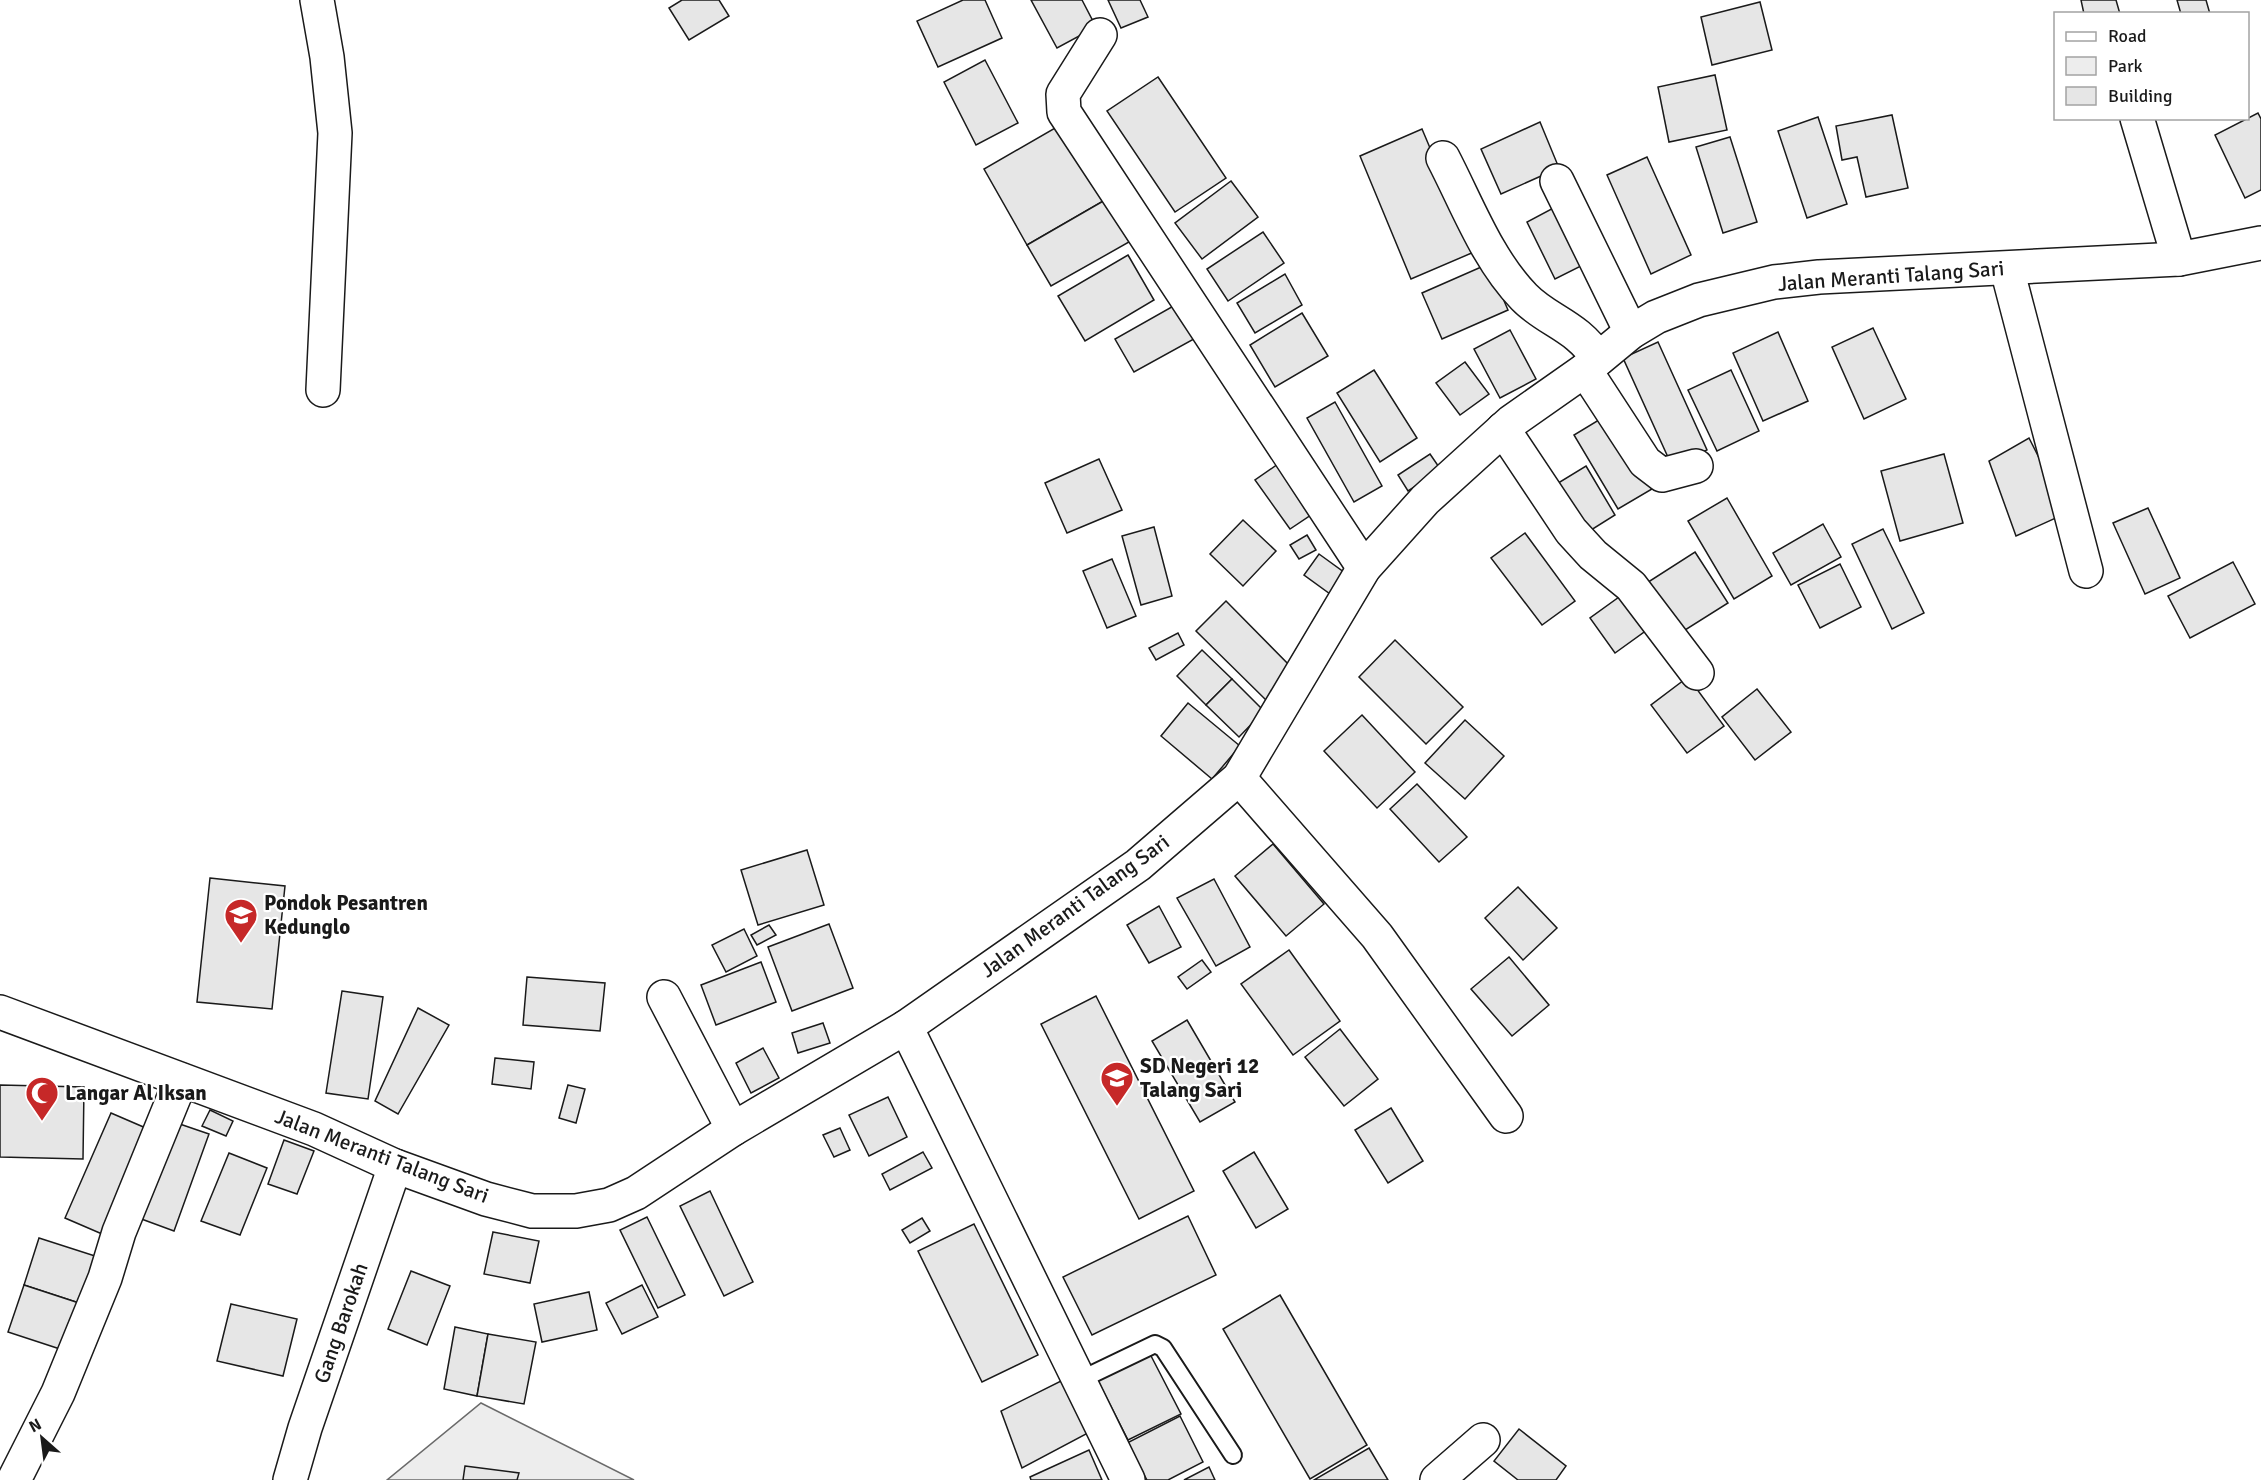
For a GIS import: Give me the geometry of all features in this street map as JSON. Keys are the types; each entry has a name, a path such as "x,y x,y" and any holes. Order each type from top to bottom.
{"street":[{"path":"317,0 327,57 334,132 323,390"},
{"path":"1100,35 1063,93 1064,112 1364,568"},
{"path":"2138,120 2179,259"},
{"path":"1443,158 1494,258 1514,286 1534,307 1571,329 1645,462 1662,475 1696,466"},
{"path":"1557,181 1631,332"},
{"name":"Jalan Meranti Talang Sari","path":"0,1012 314,1129 395,1166 486,1198 532,1211 576,1211 609,1206 636,1193 733,1129 906,1027 1138,865 1239,778 1364,568 1425,500 1503,429 1631,332 1656,317 1699,300 1774,282 1819,277 2179,259 2261,243"},
{"path":"2007,268 2086,570"},
{"path":"1503,429 1571,531 1593,555 1630,586 1697,673"},
{"path":"1239,778 1377,936 1506,1116"},
{"path":"664,997 733,1129"},
{"path":"906,1027 1128,1480"},
{"path":"14,1480 62,1382 105,1278 118,1232 181,1080"},
{"name":"Gang Barokah","path":"290,1480 305,1428 395,1166"},
{"path":"1437,1480 1483,1440"}],"lane":[{"path":"1080,1380 1155,1344 1163,1348 1233,1455"}],"green space":[{"path":"481,1403 634,1480 387,1480"}],"building":[{"path":"682,0 719,0 729,16 689,40 669,8"},
{"path":"963,0 985,0 1002,38 938,67 917,21"},
{"path":"1031,0 1082,0 1096,27 1057,48"},
{"path":"1108,0 1140,0 1148,17 1121,28"},
{"path":"2081,0 2116,0 2119,12 2084,12"},
{"path":"2177,0 2206,0 2209,12 2180,12"},
{"path":"1760,2 1772,50 1712,65 1701,17"},
{"path":"985,60 1018,123 976,145 944,82"},
{"path":"1715,75 1727,130 1669,142 1658,87"},
{"path":"1158,77 1226,178 1175,212 1107,111"},
{"path":"2258,113 2261,119 2261,190 2245,198 2215,135 2244,120 2249,120 2249,118"},
{"path":"1892,115 1908,188 1866,197 1857,157 1842,160 1836,126"},
{"path":"1818,117 1847,204 1807,218 1778,131"},
{"path":"1540,122 1559,168 1501,194 1481,149"},
{"path":"1062,124 1105,200 1027,245 984,169"},
{"path":"1422,129 1474,252 1411,279 1360,156"},
{"path":"1730,137 1757,222 1723,233 1696,147"},
{"path":"1647,157 1691,255 1651,274 1607,175"},
{"path":"1231,181 1258,217 1202,259 1175,223"},
{"path":"1105,200 1129,242 1051,286 1027,245"},
{"path":"1559,205 1587,263 1555,279 1527,222"},
{"path":"1263,232 1284,263 1228,301 1207,269"},
{"path":"1128,255 1154,300 1085,341 1058,296"},
{"path":"1488,264 1508,310 1442,339 1422,293"},
{"path":"1285,274 1302,305 1255,333 1237,303"},
{"path":"1184,300 1203,334 1134,372 1115,339"},
{"path":"1302,313 1328,356 1275,387 1250,345"},
{"path":"1873,328 1906,399 1864,419 1832,347"},
{"path":"1510,330 1536,379 1500,398 1474,349"},
{"path":"1778,332 1808,401 1763,421 1733,353"},
{"path":"1658,342 1707,450 1672,466 1623,358"},
{"path":"1465,362 1489,394 1460,415 1436,383"},
{"path":"1374,370 1417,438 1380,462 1337,393"},
{"path":"1731,370 1759,431 1717,451 1688,390"},
{"path":"1335,402 1382,486 1354,502 1307,418"},
{"path":"1607,415 1652,489 1618,509 1574,435"},
{"path":"2029,438 2067,513 2016,536 1989,461"},
{"path":"1430,454 1441,470 1408,491 1398,475"},
{"path":"1944,454 1963,523 1900,541 1881,471"},
{"path":"1288,457 1323,507 1290,529 1255,480"},
{"path":"1099,459 1122,510 1067,533 1045,483"},
{"path":"1586,466 1615,515 1580,537 1550,488"},
{"path":"1727,498 1772,576 1734,599 1688,521"},
{"path":"2148,508 2180,578 2145,594 2113,523"},
{"path":"1243,520 1276,551 1243,586 1210,554"},
{"path":"1823,524 1841,557 1791,585 1773,553"},
{"path":"1154,527 1172,596 1141,605 1122,536"},
{"path":"1883,529 1924,613 1892,629 1852,544"},
{"path":"1525,533 1575,601 1542,625 1491,558"},
{"path":"1307,535 1316,550 1299,559 1290,545"},
{"path":"1695,552 1728,603 1674,637 1642,586"},
{"path":"1319,554 1352,578 1337,599 1304,575"},
{"path":"1112,559 1136,616 1107,628 1083,571"},
{"path":"2233,562 2255,604 2190,638 2168,596"},
{"path":"1840,564 1861,607 1820,628 1798,585"},
{"path":"1626,592 1651,627 1615,653 1590,618"},
{"path":"1226,601 1297,673 1268,702 1196,631"},
{"path":"1178,633 1184,645 1156,660 1149,648"},
{"path":"1395,640 1463,707 1426,744 1359,677"},
{"path":"1202,650 1232,679 1206,705 1177,676"},
{"path":"1688,677 1724,726 1687,753 1651,705"},
{"path":"1232,679 1264,711 1239,737 1206,705"},
{"path":"1757,689 1791,732 1755,760 1722,717"},
{"path":"1188,703 1240,746 1212,779 1161,736"},
{"path":"1362,715 1415,772 1377,808 1324,751"},
{"path":"1465,720 1504,756 1465,799 1425,763"},
{"path":"1417,784 1467,837 1439,862 1390,809"},
{"path":"1273,844 1324,904 1286,936 1235,876"},
{"path":"807,850 824,905 758,925 741,870"},
{"name":"Pondok Pesantren Kedunglo","path":"210,878 285,886 272,1009 197,1002"},
{"path":"1214,879 1250,947 1216,966 1177,898"},
{"path":"1518,887 1557,928 1523,960 1485,918"},
{"path":"1159,906 1181,947 1149,963 1127,925"},
{"path":"829,924 853,988 792,1011 768,947"},
{"path":"769,925 776,935 757,945 751,935"},
{"path":"744,929 757,956 726,972 712,945"},
{"path":"1289,950 1340,1021 1293,1055 1241,984"},
{"path":"1509,957 1549,1005 1512,1036 1471,989"},
{"path":"1202,960 1211,972 1187,989 1178,977"},
{"path":"761,962 776,1002 716,1025 701,985"},
{"path":"527,977 605,983 600,1031 523,1025"},
{"path":"342,991 383,997 368,1099 326,1093"},
{"name":"SD Negeri 12 Talang Sari","path":"1096,996 1194,1191 1139,1219 1041,1024"},
{"path":"418,1008 449,1025 398,1114 375,1101"},
{"path":"1187,1020 1235,1102 1200,1122 1152,1041"},
{"path":"823,1023 830,1043 798,1053 792,1033"},
{"path":"1340,1029 1378,1079 1344,1106 1305,1057"},
{"path":"763,1048 779,1078 751,1093 736,1063"},
{"path":"495,1058 534,1062 531,1089 492,1084"},
{"name":"Langar Al Iksan","path":"0,1085 84,1087 83,1159 0,1157"},
{"path":"568,1085 585,1089 576,1123 559,1118"},
{"path":"888,1097 907,1137 869,1156 849,1115"},
{"path":"1391,1108 1423,1161 1388,1183 1355,1130"},
{"path":"210,1110 233,1121 226,1136 202,1126"},
{"path":"111,1113 155,1132 109,1237 65,1218"},
{"path":"171,1121 209,1134 174,1231 136,1217"},
{"path":"840,1128 850,1150 834,1157 823,1135"},
{"path":"284,1140 314,1151 297,1194 268,1184"},
{"path":"923,1152 932,1168 890,1190 882,1174"},
{"path":"1254,1152 1288,1209 1256,1228 1223,1171"},
{"path":"229,1153 267,1168 240,1235 201,1221"},
{"path":"710,1191 753,1282 724,1296 680,1206"},
{"path":"1188,1216 1216,1275 1092,1335 1063,1277"},
{"path":"647,1217 685,1295 658,1308 620,1230"},
{"path":"922,1218 930,1231 910,1243 902,1230"},
{"path":"974,1224 1038,1355 982,1382 918,1251"},
{"path":"493,1232 539,1241 530,1283 484,1274"},
{"path":"39,1238 95,1256 79,1303 24,1285"},
{"path":"411,1271 450,1286 427,1345 388,1329"},
{"path":"24,1285 79,1303 63,1350 8,1332"},
{"path":"642,1285 658,1317 622,1334 606,1303"},
{"path":"589,1292 597,1330 542,1342 534,1304"},
{"path":"1280,1295 1367,1445 1310,1479 1223,1329"},
{"path":"231,1304 297,1319 283,1376 217,1361"},
{"path":"455,1327 488,1334 477,1396 444,1389"},
{"path":"488,1334 536,1342 524,1404 477,1396"},
{"path":"1149,1352 1181,1414 1128,1440 1097,1379"},
{"path":"1063,1380 1088,1433 1022,1468 1001,1411"},
{"path":"1180,1416 1203,1462 1168,1480 1147,1480 1127,1443"},
{"path":"1519,1429 1566,1466 1556,1480 1518,1480 1494,1461"},
{"path":"1369,1448 1388,1480 1314,1480"},
{"path":"1089,1450 1102,1480 1031,1480 1030,1477"},
{"path":"465,1466 519,1473 517,1480 463,1480"},
{"path":"1209,1467 1215,1480 1184,1480"}],"place":[{"name":"Pondok Pesantren Kedunglo","path":"241,944"},
{"name":"SD Negeri 12 Talang Sari","path":"1117,1107"},
{"name":"Langar Al Iksan","path":"42,1122"}]}
